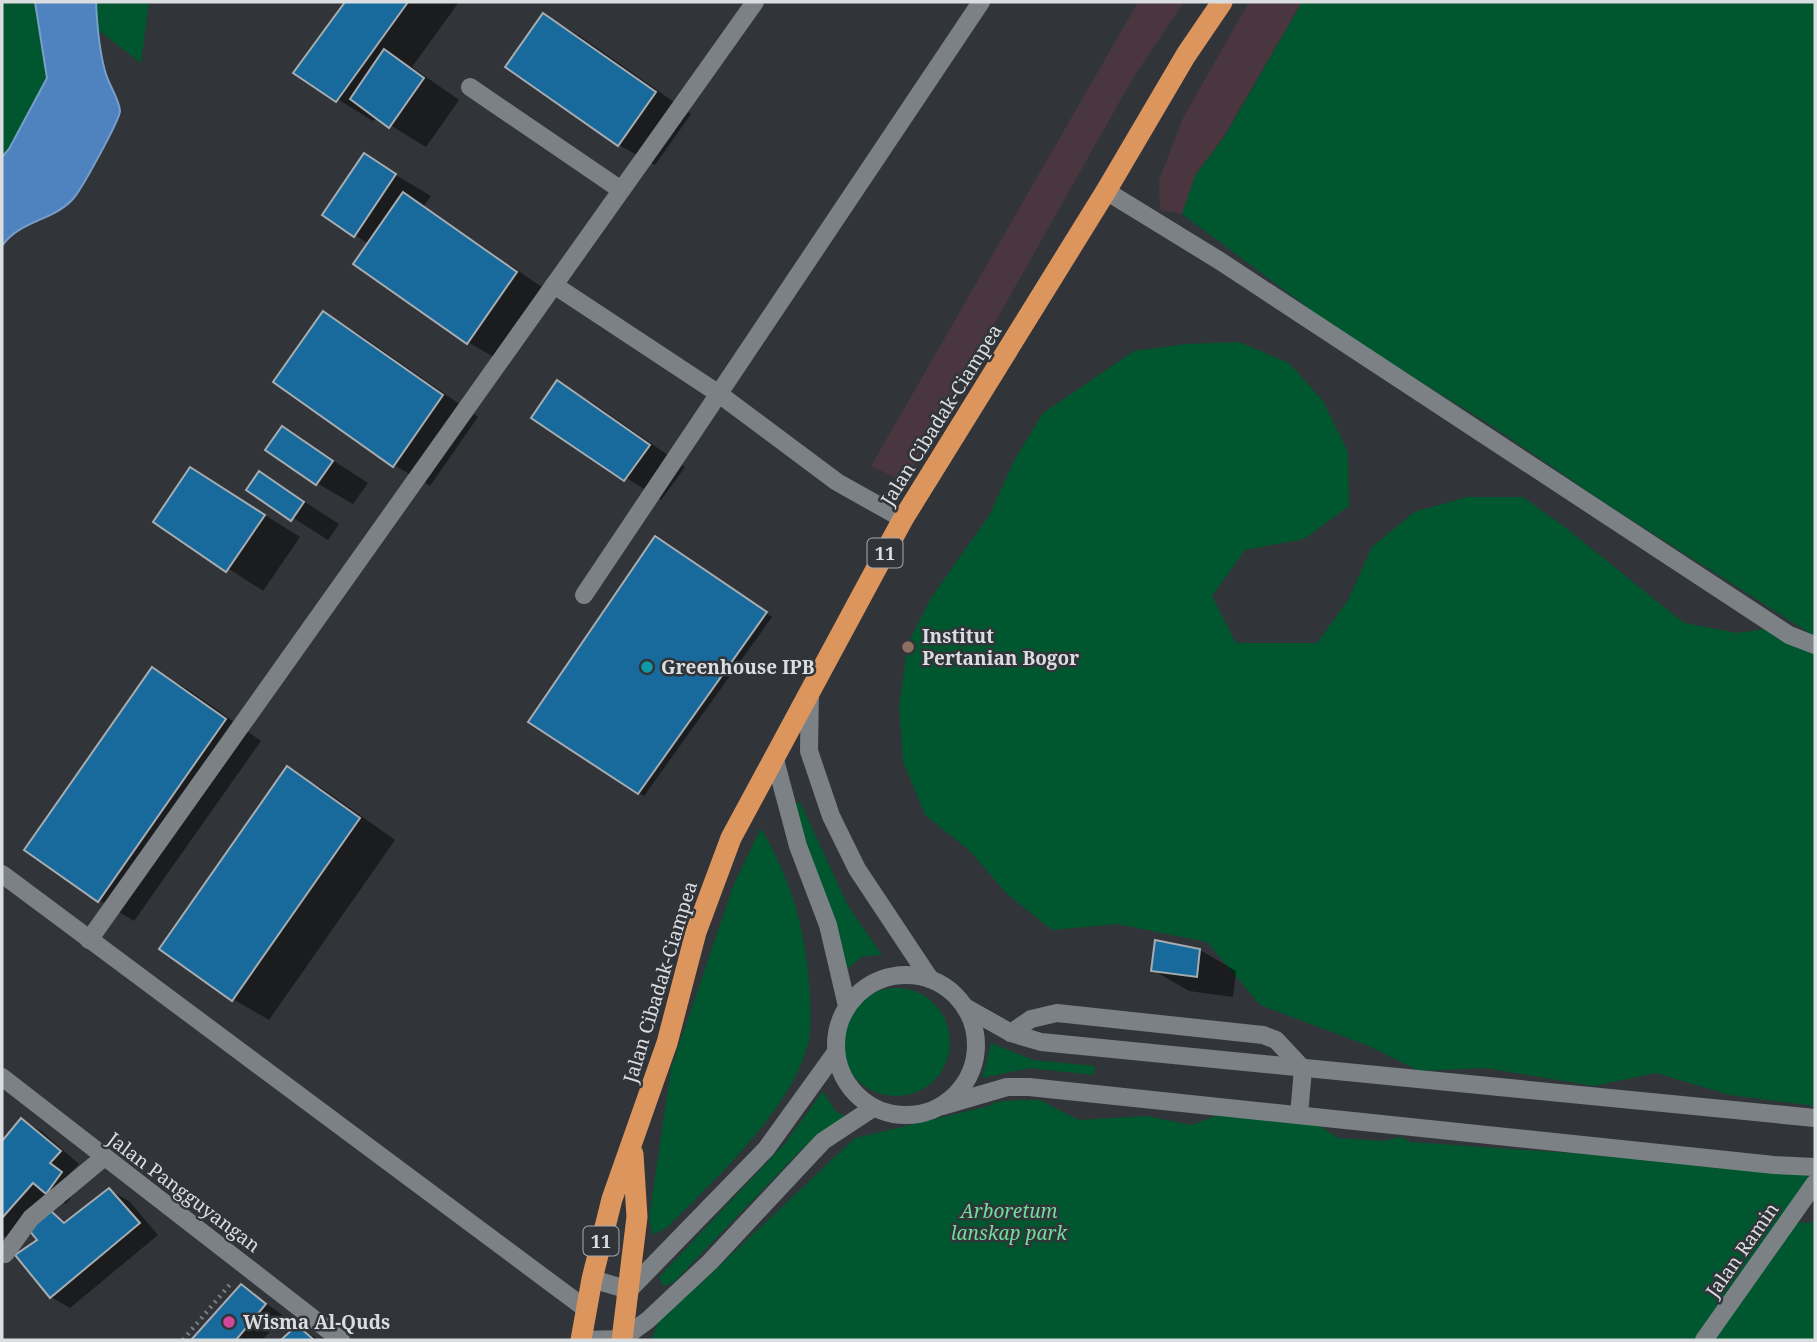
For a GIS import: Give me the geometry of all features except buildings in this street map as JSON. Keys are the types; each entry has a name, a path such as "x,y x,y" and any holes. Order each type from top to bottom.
{"highway":[{"name":"Jalan Cibadak-Ciampea","path":"632,1145 667,1043 696,932 731,838 903,519 1106,191 1186,55 1222,2"},
{"name":"11","path":"581,1340 592,1279 612,1199 632,1145"},
{"name":"11","path":"622,1340 637,1217 632,1145"}],"street":[{"path":"89,940 755,2"},
{"path":"584,595 981,2"},
{"path":"470,87 621,190"},
{"path":"1106,191 1220,261 1789,635 1815,645"},
{"path":"554,285 719,394 837,482 903,519"},
{"path":"810,690 809,751 831,816 856,869 930,979"},
{"path":"774,756 798,846 828,925 847,1006"},
{"path":"2,874 586,1309"},
{"path":"942,1105 959,1091 971,1072 976,1050 975,1028 965,1007 951,990 930,979 907,974 884,978 863,989 847,1006 837,1028 836,1052 842,1074 855,1094 873,1108 896,1115 919,1114 1007,1087 1029,1087 1774,1165 1815,1167"},
{"path":"965,1007 1011,1032 1041,1042 1815,1118"},
{"path":"1011,1032 1031,1019 1057,1013 1263,1035 1276,1040 1303,1069 1299,1115"},
{"path":"592,1279 629,1290 766,1149 836,1052"},
{"name":"Jalan Pangguyangan","path":"2,1077 341,1340"},
{"path":"581,1340 622,1340 648,1320 710,1262 823,1142 873,1108"},
{"path":"5,1254 32,1218 103,1157"},
{"name":"Jalan Ramin","path":"1704,1340 1815,1183"}],"path":[{"path":"183,1340 246,1266"}],"shaded area":[{"path":"1138,2 1184,2 1133,78 905,482 871,466"},
{"path":"1249,2 1302,2 1224,136 1196,174 1182,214 1160,210 1159,180 1183,118"}],"green space":[{"path":"2,2 35,2 47,78 9,149 2,157"},
{"path":"96,2 149,2 141,63 97,29"},
{"path":"1302,2 1815,2 1815,1106 1730,1095 1656,1073 1594,1086 1485,1068 1419,1071 1369,1046 1260,1005 1207,942 1117,924 1052,930 1007,894 970,851 925,815 903,761 899,706 908,643 931,598 990,514 1014,461 1043,413 1134,351 1186,344 1239,342 1289,363 1323,401 1348,452 1349,506 1304,539 1245,550 1212,596 1236,643 1317,643 1348,600 1372,547 1414,512 1467,497 1523,497 1684,623 1737,633 1767,629 1814,636 1605,503 1489,424 1346,336 1182,214 1196,174 1225,136"},
{"path":"800,802 848,906 882,955 863,956 845,971 788,806"},
{"path":"761,828 778,861 801,926 810,998 810,1032 803,1058 791,1085 774,1111 731,1163 668,1227 653,1235 649,1219 671,1068 734,884"},
{"path":"896,988 917,992 934,1004 946,1021 950,1042 946,1063 934,1080 917,1092 896,1096 875,1092 858,1080 846,1063 842,1042 846,1021 858,1004 875,992"},
{"path":"991,1043 1033,1060 1095,1066 1094,1075 1030,1068 982,1078"},
{"path":"823,1091 835,1111 845,1116 802,1149 673,1283 663,1286 659,1277 786,1142"},
{"name":"Arboretum lanskap park","path":"1040,1100 1078,1120 1147,1116 1191,1125 1216,1116 1245,1111 1313,1122 1338,1138 1383,1141 1400,1137 1411,1142 1815,1170 1794,1222 1811,1223 1815,1217 1815,1340 652,1340 662,1316 674,1302 696,1288 855,1138 989,1106 995,1102"}],"water":[{"path":"35,2 96,2 103,63 120,111 99,156 72,200 55,213 17,231 2,246 2,157 9,149 47,78"}],"place":[{"name":"Institut Pertanian Bogor","path":"908,647"},
{"name":"Greenhouse IPB","path":"647,667"},
{"name":"Wisma Al-Quds","path":"229,1322"}]}
